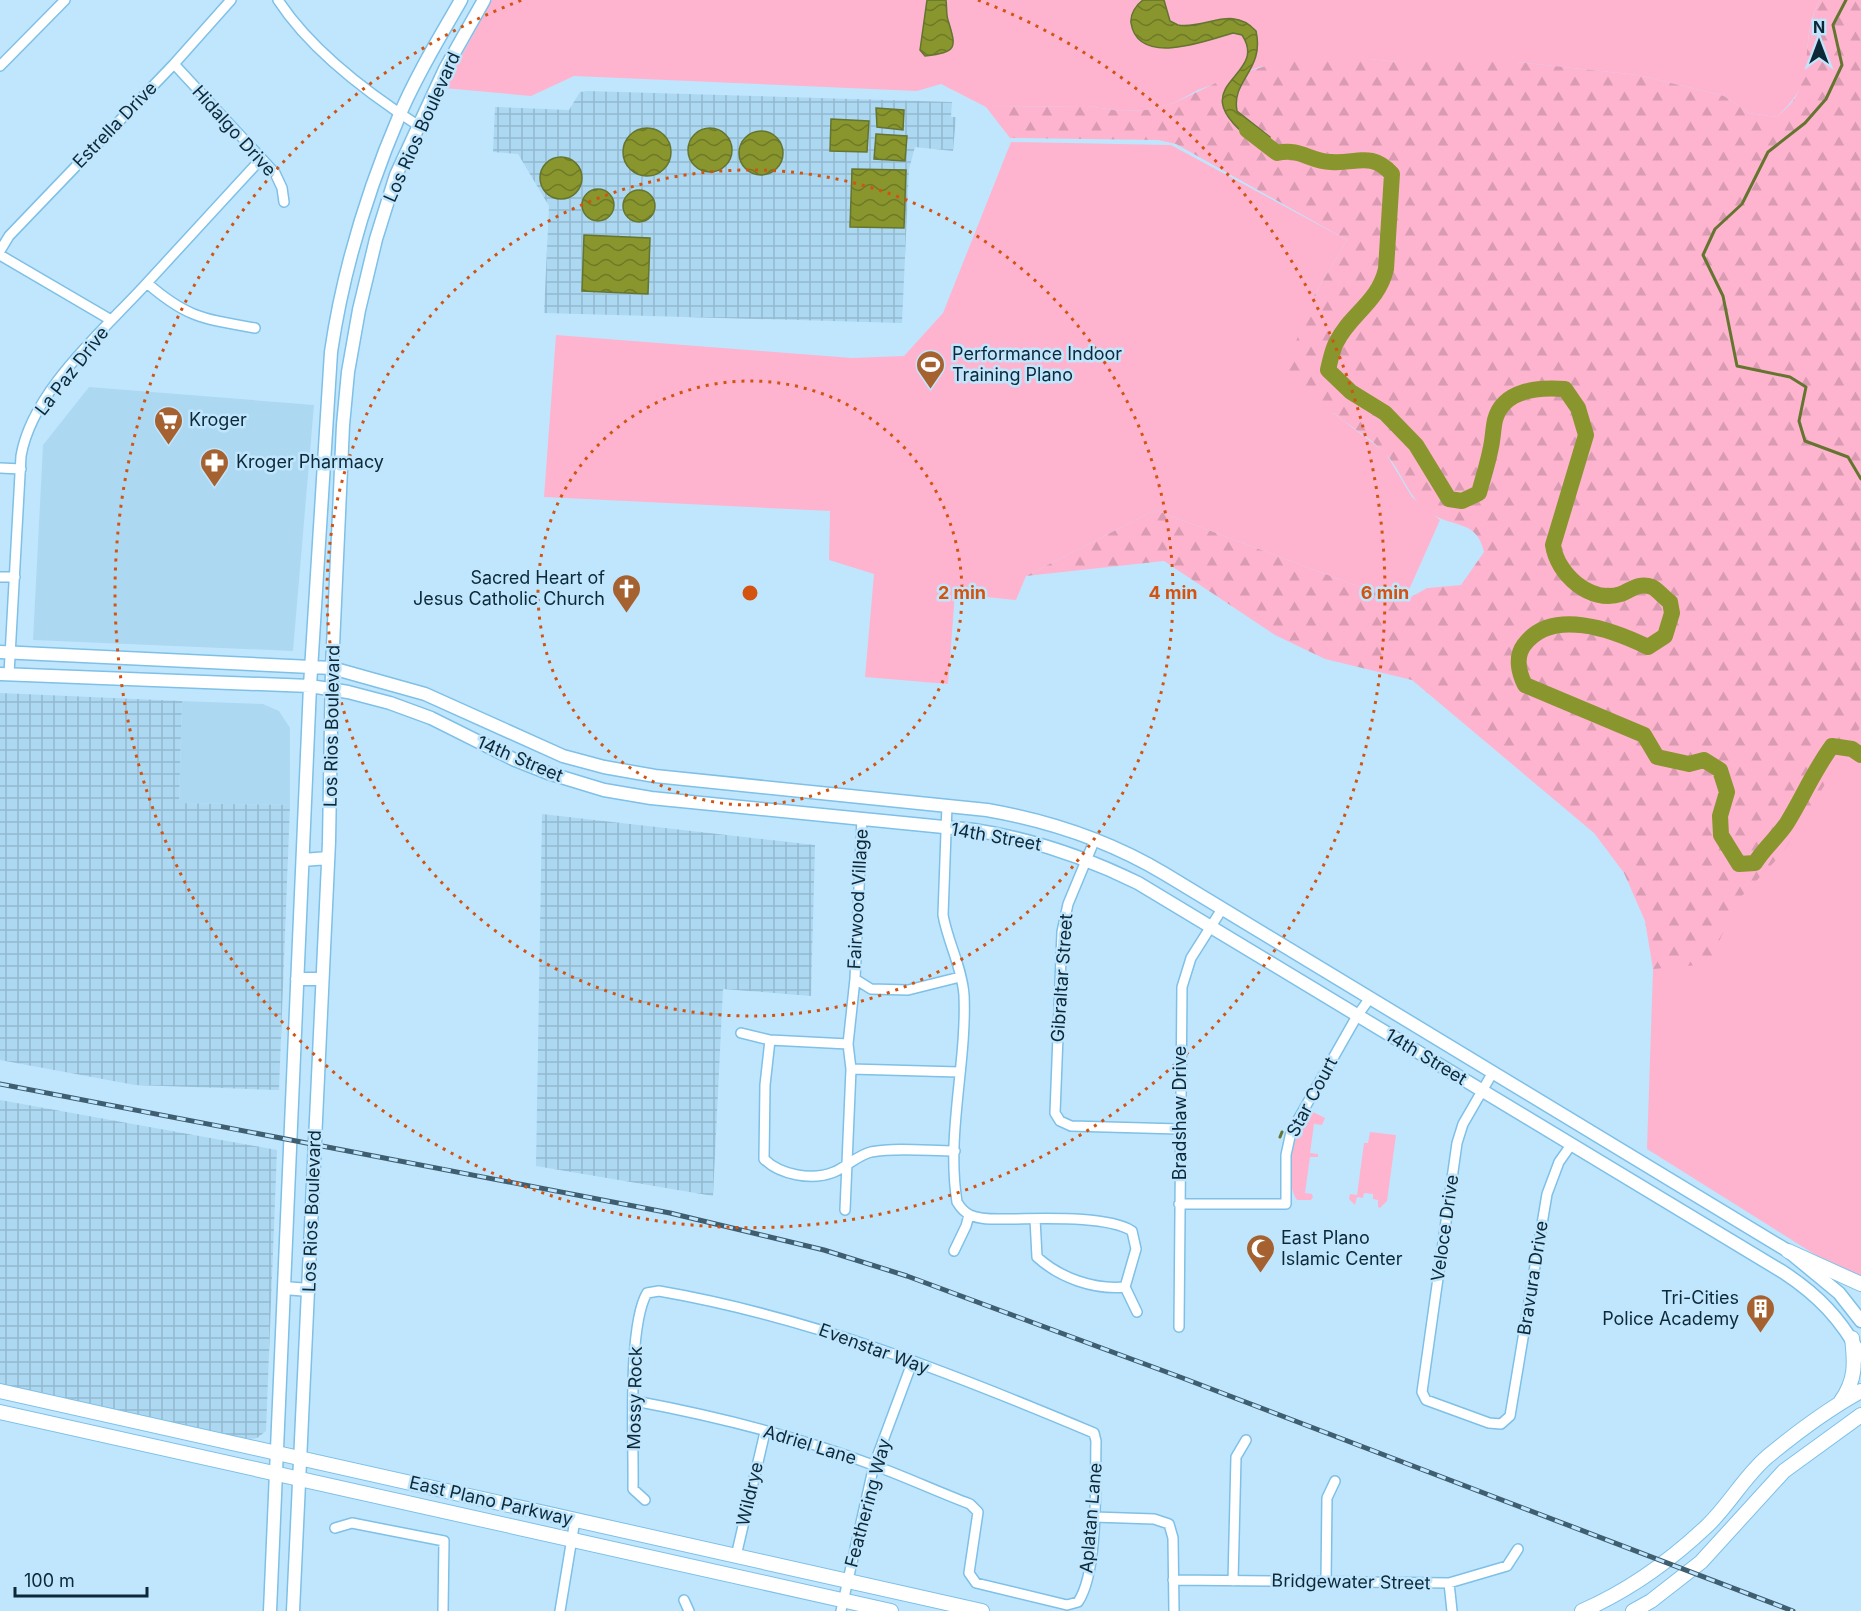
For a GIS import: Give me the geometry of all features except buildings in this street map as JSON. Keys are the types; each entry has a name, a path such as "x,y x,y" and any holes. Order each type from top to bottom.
{"main road":[{"name":"Los Rios Boulevard","path":"270,1611 310,686 331,352 342,293 362,215 400,114 461,0"},
{"name":"Los Rios Boulevard","path":"293,1611 302,1459 328,858 331,689 343,425 348,372 359,310 376,239 396,175 445,69 480,1"},
{"path":"325,421 343,425"},
{"path":"319,522 340,522"},
{"name":"14th Street","path":"6,652 312,665 332,668 425,694 508,733 581,761 655,776 947,805 1019,816 1095,839 1152,866 1788,1251 1834,1289 1861,1321"},
{"path":"145,658 145,679"},
{"name":"14th Street","path":"5,674 310,686 331,689 364,695 412,711 499,752 586,785 651,798 946,828 1016,838 1087,859 1138,884 1805,1287 1832,1310 1852,1338 1861,1356"},
{"path":"499,752 508,733"},
{"path":"651,798 655,776"},
{"path":"760,809 763,787"},
{"path":"303,860 328,858"},
{"path":"297,979 322,979"},
{"path":"1657,1197 1669,1179"},
{"path":"1788,1251 1861,1284"},
{"path":"284,1288 309,1290"},
{"path":"1841,1402 1852,1384 1855,1369 1852,1338"},
{"name":"East Plano Parkway","path":"0,1391 982,1611"},
{"path":"1582,1611 1606,1601 1654,1571 1708,1526 1766,1458 1841,1402 1861,1391"},
{"name":"East Plano Parkway","path":"0,1412 570,1539 842,1606 891,1611"},
{"path":"100,1433 105,1413"},
{"path":"1633,1611 1701,1562 1784,1471 1861,1415"},
{"path":"1766,1458 1784,1471"},
{"path":"429,1507 433,1488"}],"street":[{"path":"0,66 65,0"},
{"name":"Estrella Drive","path":"0,253 9,236 174,64 231,0"},
{"path":"278,0 288,16 348,74 379,100 419,126"},
{"name":"Hidalgo Drive","path":"174,64 275,173 282,188 284,202"},
{"name":"La Paz Drive","path":"5,674 15,577 25,437 45,400 111,321 260,159"},
{"path":"0,253 111,321"},
{"path":"147,283 183,311 205,319 255,328"},
{"path":"0,468 21,469"},
{"path":"0,577 15,577"},
{"path":"947,805 943,915 964,994 956,1151 957,1202 969,1215 988,1218 1111,1222 1132,1231 1136,1249 1125,1287 1137,1312"},
{"name":"Fairwood Village","path":"845,1210 851,1069 848,1044 855,979 862,819"},
{"name":"Gibraltar Street","path":"1095,839 1068,904 1062,932 1055,1113 1060,1121 1071,1126 1179,1129"},
{"name":"Bradshaw Drive","path":"1179,1327 1182,987 1191,958 1222,909"},
{"name":"Fairwood Village","path":"855,979 871,989 908,990 960,977"},
{"name":"Star Court","path":"1179,1204 1286,1204 1286,1155 1291,1132 1357,1016 1370,998"},
{"path":"741,1033 770,1040 848,1044"},
{"path":"770,1040 765,1085 764,1159 780,1171 812,1175 834,1172 870,1152 956,1151"},
{"path":"851,1069 959,1072"},
{"name":"Veloce Drive","path":"1493,1072 1463,1124 1457,1143 1422,1392 1426,1400 1490,1423 1501,1424 1510,1416"},
{"name":"Bravura Drive","path":"1510,1416 1547,1194 1559,1162 1571,1145"},
{"path":"954,1251 969,1215"},
{"path":"1035,1219 1038,1257 1047,1267 1076,1281 1097,1286 1125,1287"},
{"name":"Evenstar Way","path":"647,1293 659,1291 693,1297 786,1319 836,1334 1094,1433"},
{"name":"Mossy Rock","path":"645,1500 633,1489 636,1338 640,1304 647,1293"},
{"name":"Feathering Way","path":"842,1606 874,1465 912,1363"},
{"name":"Adriel Lane","path":"635,1401 765,1432 874,1465 970,1504 978,1512 969,1573 976,1583 1067,1605 1078,1602"},
{"name":"Wildrye","path":"736,1556 765,1432"},
{"name":"Aplatan Lane","path":"1078,1602 1083,1594 1089,1569 1094,1517 1096,1441 1094,1433"},
{"path":"1233,1581 1236,1457 1246,1440"},
{"path":"1326,1581 1327,1498 1335,1482"},
{"path":"1094,1517 1154,1519 1169,1524 1173,1538 1174,1611"},
{"path":"560,1611 574,1520"},
{"path":"335,1527 352,1523 444,1541 443,1611"},
{"name":"Bridgewater Street","path":"1173,1580 1449,1583 1507,1566 1518,1549"},
{"path":"1449,1583 1452,1611"},
{"path":"684,1600 689,1611"}],"shaded area":[{"path":"580,92 952,102 951,117 956,117 953,151 915,147 909,169 902,323 544,313 549,206 518,154 493,152 495,107 569,110"},
{"path":"89,387 314,405 293,651 33,640 43,445"},
{"path":"0,693 182,701 179,803 290,805 279,1090 135,1085 0,1060"},
{"path":"182,701 263,704 279,711 290,728 290,805 179,803"},
{"path":"542,814 815,845 811,996 723,989 713,1196 536,1166"},
{"path":"0,1100 277,1150 266,1431 257,1438 249,1439 0,1385"}],"green space":[{"path":"492,0 1820,0 1810,26 1805,76 1799,90 1777,117 1749,113 1724,96 1638,75 1517,62 1398,62 1369,59 1259,67 1198,90 1174,103 1146,110 1119,111 1088,106 986,107 941,84 917,91 574,76 531,96 444,88"},
{"path":"1820,0 1861,0 1861,726 1782,854 1737,901 1709,964 1653,969 1645,921 1624,873 1594,833 1412,680 1325,659 1275,635 1164,561 1026,576 1155,510 1384,596 1404,601 1427,588 1461,585 1484,552 1475,533 1461,525 1435,516 1419,504 1383,451 1329,410 1286,368 1312,299 1347,240 1176,144 1158,140 1010,138 986,107 1088,106 1119,111 1146,110 1174,103 1224,79 1288,59 1369,59 1398,62 1517,62 1638,75 1724,96 1749,113 1777,117 1792,102 1801,84 1811,25"},
{"name":"Performance Indoor Training Plano","path":"1011,142 1171,145 1347,240 1312,299 1333,413 1385,452 1412,497 1440,520 1404,601 1384,596 1155,510 1026,576 1016,600 955,594 948,684 865,677 874,574 829,560 830,511 544,497 556,335 852,358 904,356 943,313"},
{"path":"1861,658 1861,1276 1814,1254 1647,1149 1653,969 1777,748"},
{"path":"1313,1112 1325,1118 1322,1125 1314,1124 1310,1153 1318,1154 1318,1157 1310,1157 1305,1193 1312,1194 1313,1197 1311,1200 1297,1200 1291,1180 1292,1154 1300,1128"},
{"path":"1370,1132 1396,1135 1387,1201 1380,1208 1378,1200 1373,1199 1373,1194 1364,1193 1363,1198 1357,1197 1355,1205 1349,1199 1350,1194 1357,1195 1364,1143 1368,1143"}],"water":[{"path":"927,0 946,0 953,43 949,50 943,53 925,56 920,50"},
{"path":"1143,0 1164,0 1170,21 1178,25 1188,26 1237,19 1247,23 1256,31 1258,44 1256,56 1236,100 1237,111 1270,137 1261,147 1235,126 1224,109 1223,95 1245,62 1248,50 1242,35 1233,33 1174,48 1159,48 1146,44 1136,36 1131,23 1134,10"},
{"path":"876,108 904,110 903,130 877,127"},
{"path":"831,119 869,121 867,152 830,151"},
{"path":"642,128 652,128 664,135 671,147 671,157 664,169 652,176 642,176 627,165 623,157 623,147 634,132"},
{"path":"710,128 719,129 726,134 731,141 731,159 726,166 719,171 710,172 701,171 694,166 689,159 688,150 689,141 694,134 701,129"},
{"path":"761,131 777,137 783,153 777,169 761,175 745,169 739,153 745,137"},
{"path":"876,134 907,136 905,161 874,159"},
{"path":"561,157 576,163 582,178 576,193 561,199 546,193 540,178 546,163"},
{"path":"852,169 906,170 904,228 850,227"},
{"path":"598,189 609,194 614,205 609,216 598,221 587,216 582,205 587,194"},
{"path":"639,190 650,195 655,206 650,217 639,222 628,217 623,206 628,195"},
{"path":"584,235 650,238 648,294 582,291"}],"waterway":[{"path":"1846,0 1833,25 1842,65 1826,99 1805,123 1768,152 1742,204 1715,229 1703,255 1723,296 1737,366 1790,377 1806,387 1799,421 1805,441 1848,457 1861,479"},
{"path":"1247,130 1277,153 1299,153 1331,162 1370,161 1384,167 1392,174 1386,269 1377,291 1336,343 1328,370 1351,392 1385,413 1416,445 1449,499 1462,501 1479,493 1490,453 1495,420 1499,410 1514,396 1534,390 1565,389 1578,408 1586,435 1553,545 1556,556 1568,576 1587,591 1609,596 1621,594 1639,586 1647,586 1654,588 1670,602 1672,613 1665,636 1648,647 1618,634 1583,625 1566,624 1536,633 1521,650 1520,670 1525,685 1644,735 1657,757 1689,764 1704,760 1720,770 1727,792 1720,816 1721,835 1739,864 1755,863 1783,828 1832,746 1852,749 1861,755"},
{"path":"1280,1137 1282,1132"}],"railway":[{"path":"0,1084 670,1213 824,1250 907,1276 1180,1377 1793,1611"}],"place":[{"name":"Performance Indoor Training Plano","path":"931,390"},
{"name":"Kroger","path":"168,446"},
{"name":"Kroger Pharmacy","path":"215,488"},
{"name":"Sacred Heart of Jesus Catholic Church","path":"626,614"},
{"name":"East Plano Islamic Center","path":"1260,1274"},
{"name":"Tri-Cities Police Academy","path":"1760,1334"}]}
